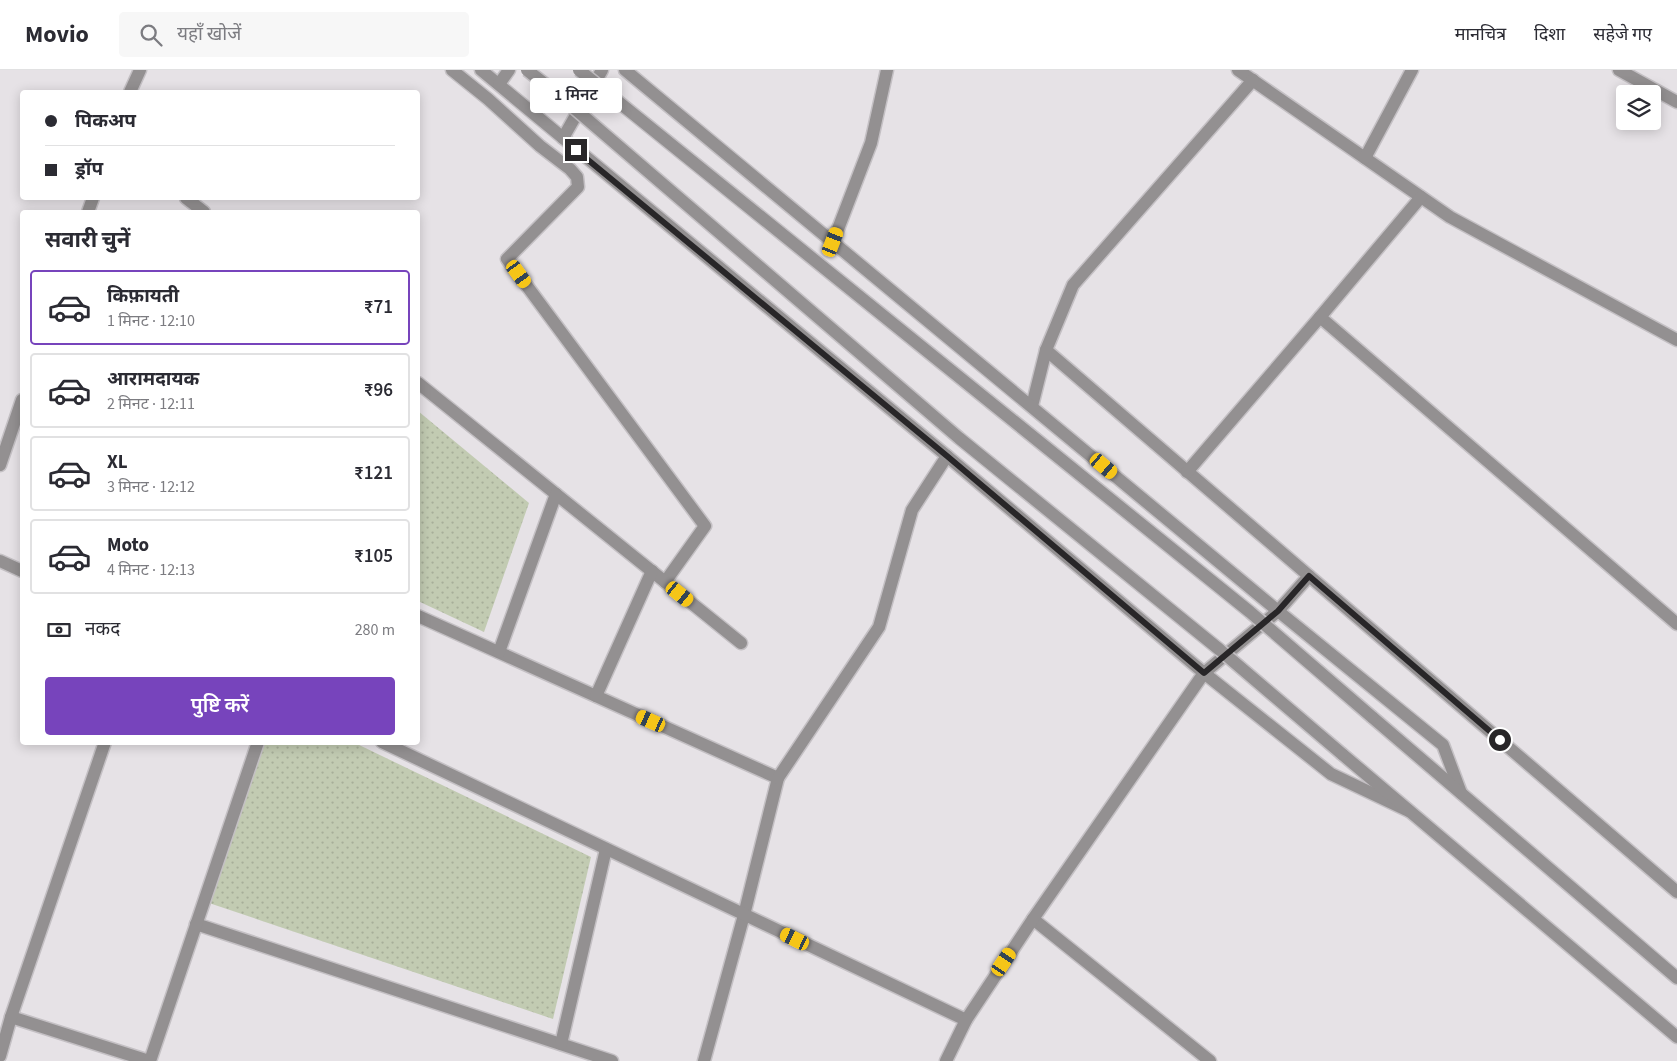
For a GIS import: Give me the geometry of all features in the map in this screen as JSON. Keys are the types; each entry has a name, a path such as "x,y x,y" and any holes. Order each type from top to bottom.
{"street":[{"path":"131,90 140,70"},
{"path":"452,70 488,99 540,146 570,169 577,178 578,187 507,259 704,526 665,582"},
{"path":"481,70 947,456 1204,673 1331,774 1409,811"},
{"path":"499,84 509,70"},
{"path":"527,70 560,96 959,438 1220,650 1677,1037"},
{"path":"578,70 1250,612 1677,978"},
{"path":"563,138 602,70"},
{"path":"625,70 1278,611 1443,745 1461,793"},
{"path":"833,242 871,143 887,70"},
{"path":"1238,70 1450,217 1677,340"},
{"path":"1365,158 1412,70"},
{"path":"1618,70 1677,102"},
{"path":"1032,406 1046,350 1073,285 1253,80"},
{"path":"1187,472 1421,196"},
{"path":"189,200 201,210"},
{"path":"1320,317 1677,624"},
{"path":"1046,350 1677,892"},
{"path":"420,385 741,643"},
{"path":"0,465 20,406"},
{"path":"704,1061 744,914 778,778 879,627 912,510 947,456"},
{"path":"499,652 556,494"},
{"path":"0,560 20,570"},
{"path":"596,696 652,571"},
{"path":"946,1061 966,1020 1033,919 1204,673 1278,611 1309,576"},
{"path":"420,617 778,778"},
{"path":"0,1056 10,1017 104,745"},
{"path":"10,1017 149,1061 257,745"},
{"path":"388,745 966,1020"},
{"path":"561,1044 606,849"},
{"path":"1033,919 1210,1061"},
{"path":"196,924 612,1061"}],"green space":[{"path":"420,413 529,503 484,632 420,602"},
{"path":"259,745 359,745 591,857 553,1019 206,902"}],"route":[{"path":"576,150 947,456 1204,673 1278,611 1309,576 1500,740"}]}
